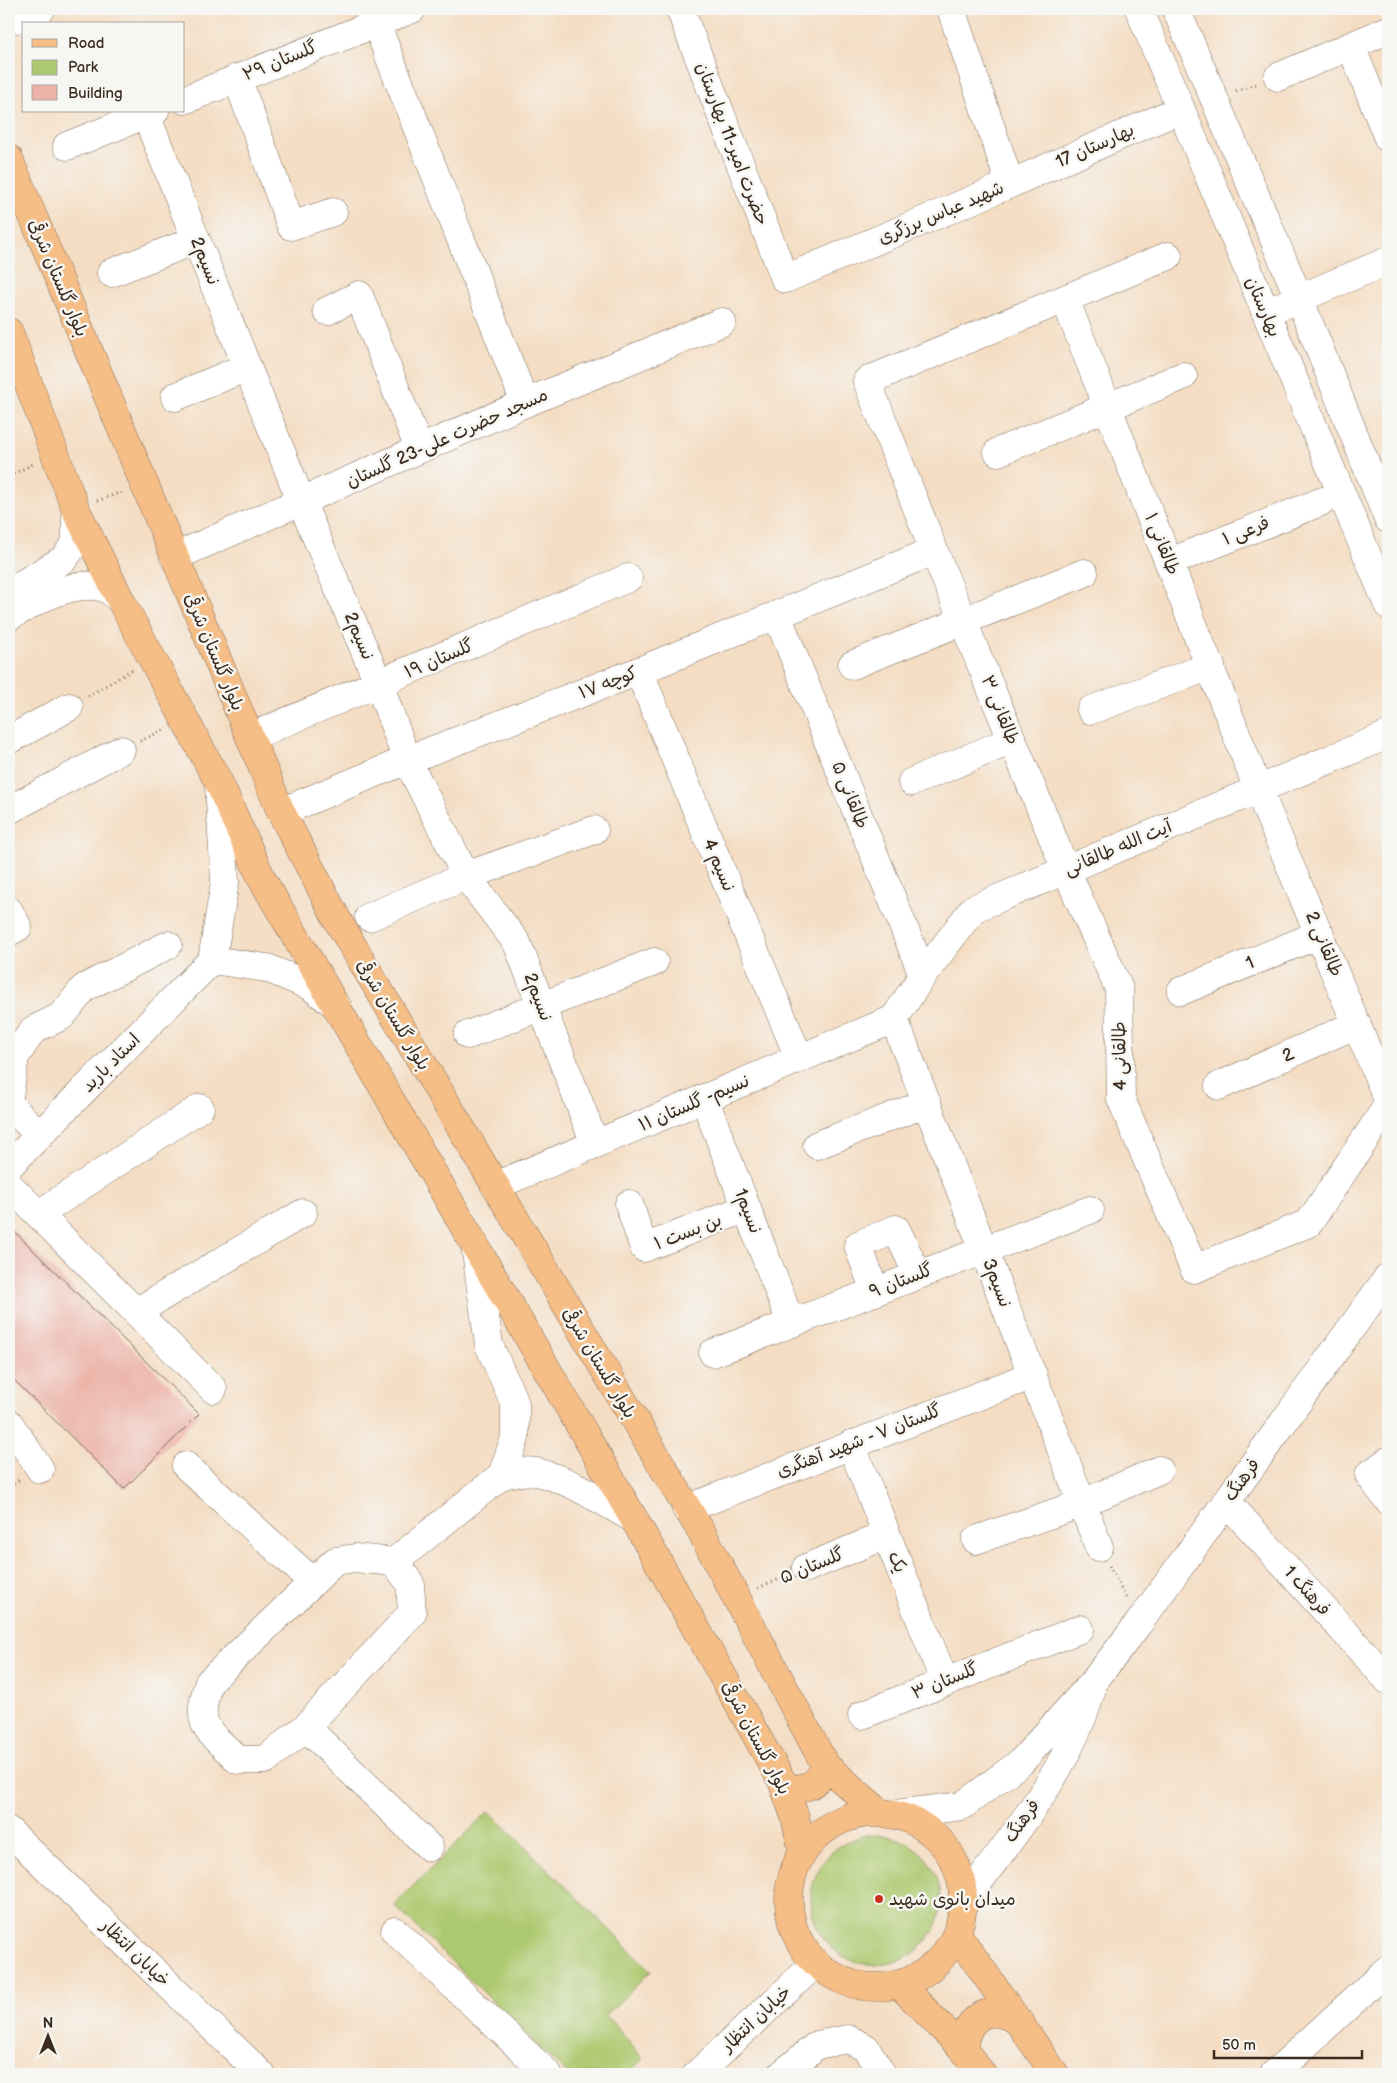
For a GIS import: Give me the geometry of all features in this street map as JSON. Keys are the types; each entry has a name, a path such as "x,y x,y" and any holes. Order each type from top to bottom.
{"main road":[{"name":"بلوار گلستان شرقی","path":"9,160 281,812 339,923 686,1509 736,1597 825,1765 888,1813"},
{"name":"بلوار گلستان شرقی","path":"9,332 76,510 120,599 219,783 262,879 634,1519 785,1788 803,1852"},
{"path":"785,1788 799,1789 812,1786 822,1776 825,1765"},
{"path":"888,1813 923,1826 945,1846 960,1872 964,1901 957,1934 943,1956 924,1973 899,1984 877,1987 855,1984 834,1976 816,1963 801,1944 791,1922 788,1898 792,1874 803,1852 817,1835 836,1822 857,1814 888,1813"},
{"path":"957,1934 1055,2074"},
{"path":"899,1984 963,2048 982,2074"},
{"path":"963,2048 965,2032 975,2019 990,2012 1007,2014 1021,2023"}],"street":[{"name":"گلستان ۲۹","path":"185,100 412,9"},
{"name":"حضرت امیر-11 بهارستان","path":"680,9 785,279"},
{"name":"شهید عباس برزگری","path":"785,279 1010,184 951,9"},
{"name":"بهارستان","path":"1139,9 1388,604"},
{"name":"بهارستان","path":"1179,10 1212,99 1299,298 1388,519"},
{"path":"376,23 525,403"},
{"path":"1278,77 1388,30"},
{"path":"1351,46 1388,138"},
{"path":"237,78 291,226 333,212"},
{"name":"بهارستان 17","path":"1010,184 1180,108"},
{"path":"67,146 150,113"},
{"name":"نسیم2","path":"150,113 196,240 379,684 407,760 466,876 517,943 595,1144"},
{"path":"112,273 196,240"},
{"path":"1065,299 1168,256"},
{"path":"1266,312 1388,261"},
{"path":"327,311 359,295 419,450"},
{"name":"طالقانی ۱","path":"1065,299 1258,789"},
{"name":"طالقانی ۳","path":"1065,299 867,381 962,620 1066,870"},
{"name":"مسجد حضرت علی-23 گلستان","path":"174,557 525,403 722,322"},
{"path":"175,397 247,367"},
{"path":"998,452 1183,376"},
{"name":"فرعی ۱","path":"1170,562 1323,501"},
{"path":"9,592 64,559 76,542 76,510"},
{"name":"کوچه ۱۷","path":"281,812 407,760 639,672 934,551"},
{"path":"852,665 1084,573"},
{"name":"گلستان ۱۹","path":"250,737 628,578"},
{"path":"9,617 47,595 86,586 105,588 120,599"},
{"name":"طالقانی ۵","path":"777,615 923,975"},
{"path":"1091,710 1211,666"},
{"name":"نسیم 4","path":"639,672 799,1058"},
{"path":"9,740 69,707"},
{"name":"آیت الله طالقانی","path":"894,1019 923,975 973,909 1388,735"},
{"path":"912,782 1012,740"},
{"path":"9,810 121,750"},
{"path":"219,783 225,882 212,960 267,968 310,986 337,1006"},
{"name":"طالقانی 2","path":"1258,789 1388,1100"},
{"path":"369,917 466,876 594,830"},
{"name":"طالقانی 4","path":"1066,870 1119,989 1120,1099 1194,1268 1309,1223 1388,1105"},
{"path":"9,911 18,927 9,932"},
{"name":"1","path":"1181,991 1320,934"},
{"path":"9,1096 15,1057 33,1030 62,1016 84,988 168,945"},
{"name":"استاد باربد","path":"9,1166 212,960"},
{"path":"468,1035 654,962"},
{"name":"نسیم- گلستان ۱۱","path":"495,1186 894,1019"},
{"name":"نسیم3","path":"894,1019 1099,1547"},
{"name":"2","path":"1219,1086 1357,1024"},
{"name":"نسیم1","path":"704,1098 792,1323"},
{"path":"817,1145 927,1103"},
{"path":"9,1104 39,1135"},
{"path":"39,1214 200,1108"},
{"path":"9,1184 214,1389"},
{"name":"بن بست ۱","path":"629,1204 644,1248 748,1208"},
{"name":"گلستان ۹","path":"713,1353 1090,1210"},
{"path":"136,1312 304,1213"},
{"path":"875,1292 858,1245 896,1229 918,1275"},
{"path":"475,1245 489,1345 515,1404 515,1438 502,1475"},
{"name":"فرهنگ","path":"888,1813 962,1806 1021,1762 1094,1681 1139,1623 1388,1277"},
{"name":"گلستان ۷ - شهید آهنگری","path":"686,1509 1033,1375"},
{"path":"9,1423 40,1468"},
{"name":"یک","path":"851,1444 944,1680"},
{"path":"1388,1461 1370,1475 1388,1500"},
{"path":"186,1466 313,1582"},
{"path":"976,1540 1083,1503 1159,1470"},
{"path":"394,1562 410,1583 412,1613 306,1727 265,1760 238,1760 204,1726 201,1705 209,1682 335,1561 355,1558 394,1562 502,1475 521,1472 539,1472 558,1479 634,1519"},
{"name":"فرهنگ 1","path":"1226,1501 1388,1680"},
{"name":"گلستان ۵","path":"806,1568 886,1535"},
{"name":"گلستان ۳","path":"862,1714 944,1680 1080,1629"},
{"name":"فرهنگ","path":"964,1901 1035,1806 1083,1720 1094,1681"},
{"path":"306,1727 429,1847"},
{"name":"خیابان انتظار","path":"9,1831 261,2074"},
{"path":"395,1931 548,2074"},
{"name":"خیابان انتظار","path":"697,2074 816,1963"},
{"path":"1274,2074 1388,1969"},
{"path":"782,2074 817,2045 848,2039 866,2048 882,2074"}],"path":[{"path":"1212,99 1278,77"},
{"path":"76,510 143,483"},
{"path":"69,707 152,658"},
{"path":"121,750 186,720"},
{"path":"1099,1547 1139,1623"},
{"name":"گلستان ۵","path":"736,1597 806,1568"}],"green space":[{"path":"489,1811 651,1971 606,2015 643,2059 627,2074 567,2074 394,1905"},
{"path":"876,1835 889,1836 901,1840 922,1854 936,1875 940,1887 940,1913 936,1925 922,1946 901,1960 889,1964 876,1965 863,1964 851,1960 830,1946 816,1925 812,1913 811,1900 812,1887 816,1875 830,1854 851,1840 863,1836"}],"building":[{"path":"9,1226 199,1414 124,1489 9,1375"}],"place":[{"name":"میدان بانوی شهید","path":"879,1899"}]}
